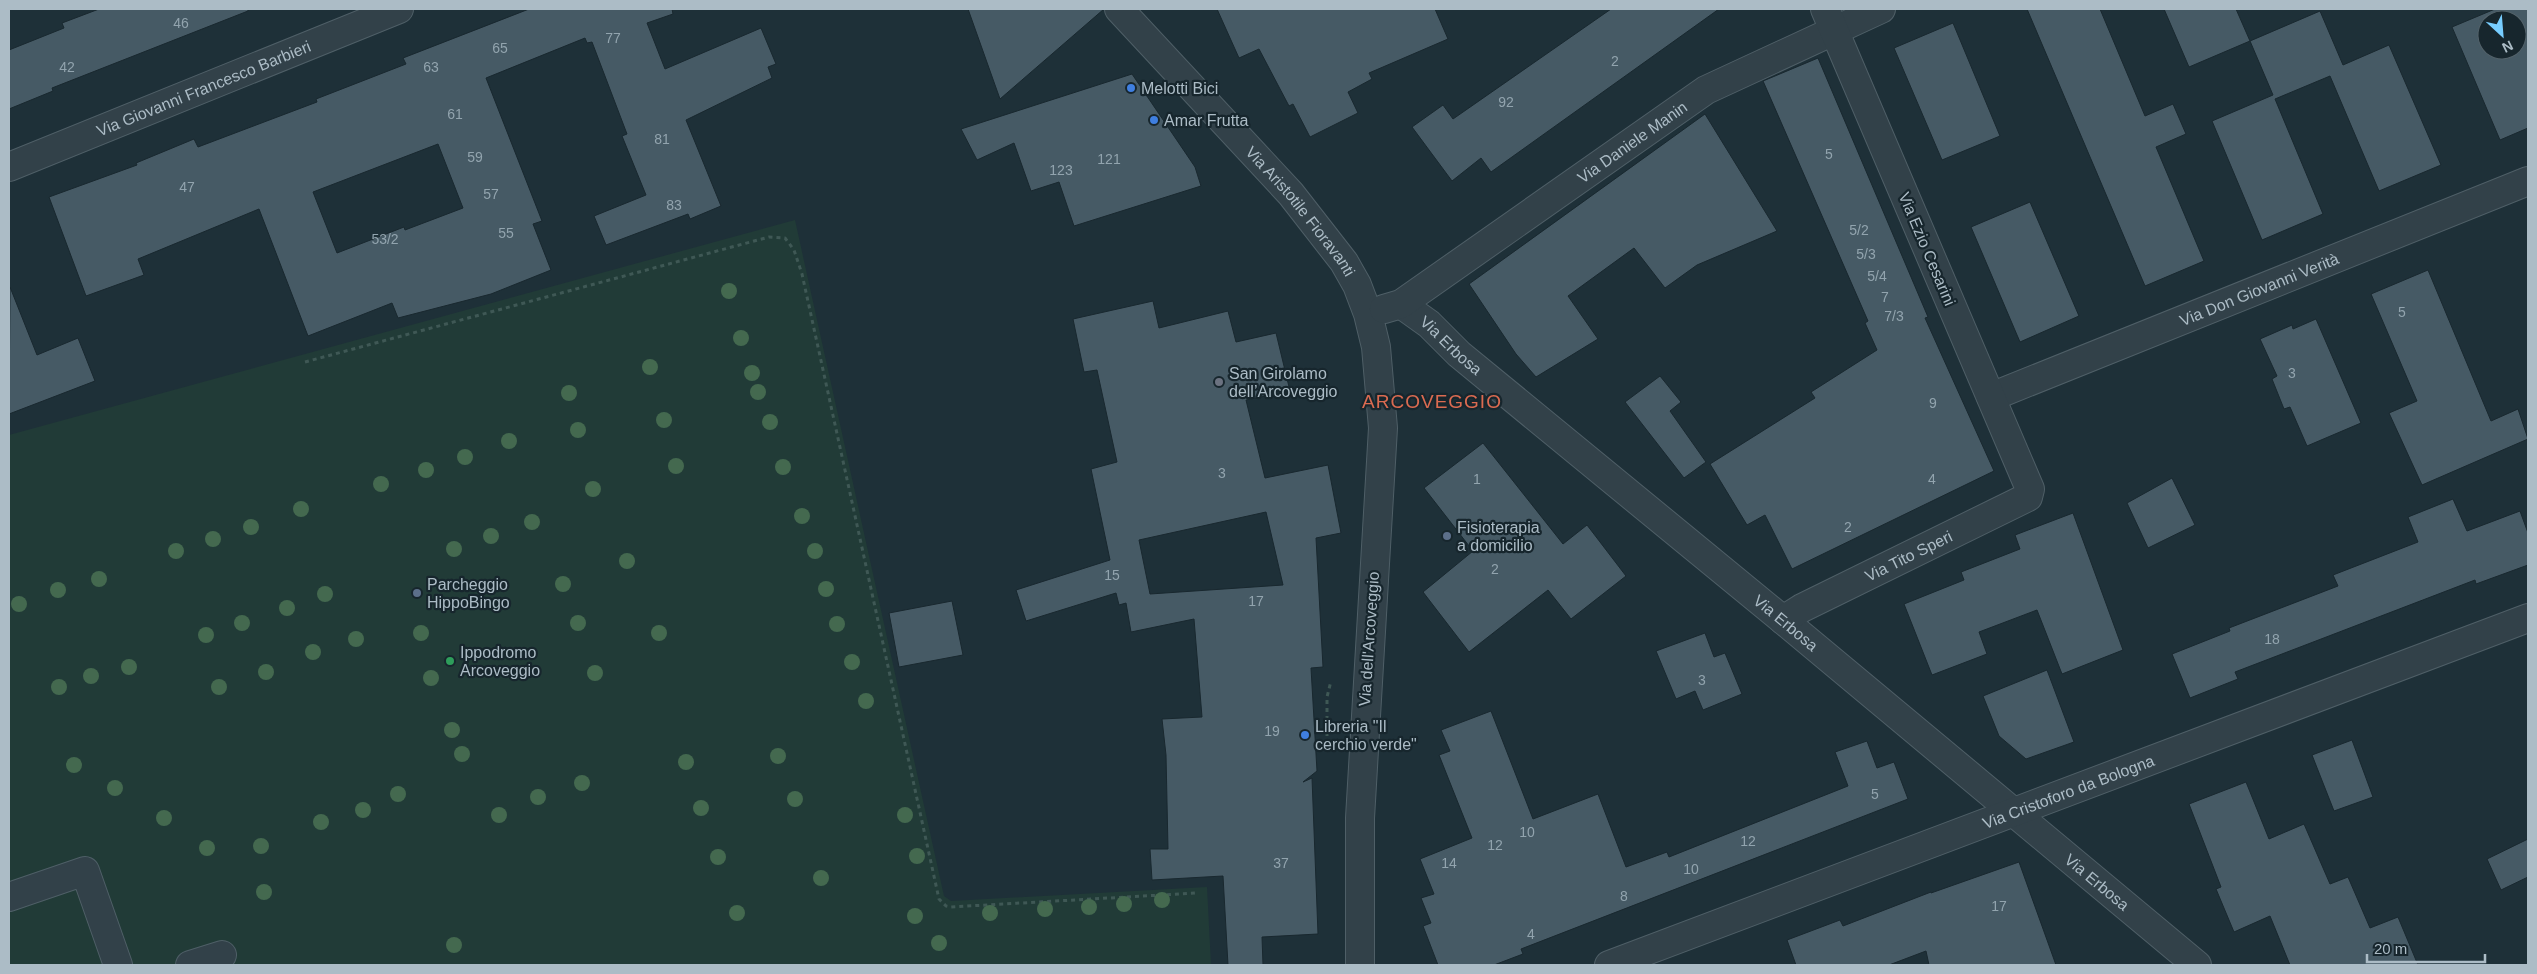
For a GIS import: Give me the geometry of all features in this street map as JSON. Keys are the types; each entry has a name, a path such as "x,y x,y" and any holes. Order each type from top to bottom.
{"street":[{"name":"Via Giovanni Francesco Barbieri","path":"9,167 399,9"},
{"name":"Via Aristotile Fioravanti","path":"1119,9 1291,194 1344,262 1357,285 1368,314"},
{"name":"Via Daniele Manin","path":"1401,304 1706,90 1808,43 1830,19 1881,9"},
{"name":"Via Ezio Cesarini","path":"1830,19 2030,489"},
{"name":"Via Don Giovanni Verità","path":"1991,397 2528,181"},
{"path":"1368,314 1401,304"},
{"name":"Via Erbosa","path":"1401,304 1429,324 1459,354 1783,620 2197,965"},
{"name":"Via dell'Arcoveggio","path":"1360,965 1360,818 1383,428 1376,347 1368,314"},
{"name":"Via Tito Speri","path":"1783,620 1802,608 2028,497 2030,489"},
{"name":"Via Cristoforo da Bologna","path":"1608,965 2528,618"},
{"path":"9,898 85,871 118,965"},
{"path":"190,965 222,954"}],"path":[{"path":"305,362 769,237 785,238 794,250 802,274 939,900 946,906 951,907 1197,893"}],"green space":[{"name":"Ippodromo Arcoveggio","path":"795,220 944,896 951,901 1207,887 1211,965 9,965 9,435"}],"building":[{"path":"99,9 248,9 248,11 52,88 53,91 9,109 9,50 64,28 62,23"},
{"path":"529,9 672,9 673,14 647,23 665,69 761,28 776,64 768,67 772,78 686,120 721,206 690,219 688,214 606,245 594,216 646,195 622,136 627,134 592,42 587,43 585,38 486,78 542,221 533,224 551,270 491,294 398,318 392,303 308,336 259,209 138,259 144,275 86,296 49,197 137,165 136,163 194,139 198,147 317,102 316,99 406,64 403,58","holes":["438,144 463,208 405,230 404,227 337,253 313,192"]},
{"path":"968,9 1104,9 1000,99"},
{"path":"1217,9 1435,9 1448,39 1369,73 1372,79 1348,92 1358,113 1310,137 1293,104 1289,106 1259,49 1239,58"},
{"path":"1611,9 1719,9 1491,172 1481,158 1452,181 1412,127 1443,105 1453,119"},
{"path":"2027,9 2100,9 2145,116 2173,104 2186,134 2156,147 2204,261 2145,286"},
{"path":"2164,9 2236,9 2250,41 2189,67"},
{"path":"2528,9 2528,128 2500,140 2452,27 2477,17 2477,60 2527,60 2527,10 2493,10"},
{"path":"2320,11 2343,65 2389,45 2441,165 2379,191 2330,76 2275,99 2323,214 2262,240 2212,121 2273,95 2250,41"},
{"path":"1953,23 2000,136 1942,160 1894,48"},
{"path":"1818,58 1928,317 1925,318 1994,471 1792,569 1765,515 1747,525 1710,464 1815,398 1811,392 1877,350 1865,323 1868,321 1763,81"},
{"path":"1132,74 1195,167 1201,186 1074,226 1059,182 1031,191 1014,143 977,160 961,129"},
{"path":"1705,114 1777,231 1697,265 1665,288 1634,248 1568,296 1598,339 1536,377 1516,354 1469,284"},
{"path":"2030,202 2079,316 2020,342 1971,227"},
{"path":"2428,270 2491,421 2518,409 2528,439 2422,485 2389,413 2417,401 2371,294"},
{"path":"10,287 37,355 78,338 95,381 9,414"},
{"path":"1153,301 1159,328 1228,311 1236,342 1276,333 1290,391 1246,400 1265,478 1328,465 1341,533 1316,538 1323,667 1311,668 1317,771 1303,782 1312,778 1318,934 1262,937 1263,965 1228,965 1223,876 1152,880 1150,849 1168,849 1166,755 1162,719 1202,717 1194,619 1131,632 1126,603 1119,605 1116,593 1026,621 1016,590 1110,560 1091,469 1117,462 1097,370 1084,372 1073,319","holes":["1266,512 1283,585 1150,594 1139,540"]},
{"path":"2316,319 2361,423 2307,446 2290,407 2284,409 2272,379 2277,376 2260,339 2292,325 2293,329"},
{"path":"1660,376 1681,402 1670,411 1706,462 1684,478 1625,402"},
{"path":"1483,443 1563,544 1587,525 1626,576 1571,619 1548,590 1469,652 1423,592 1473,551 1424,488"},
{"path":"2172,478 2195,525 2148,548 2127,503"},
{"path":"2453,499 2467,531 2520,511 2528,533 2528,565 2476,584 2475,580 2235,672 2238,679 2190,698 2172,654 2230,631 2229,628 2338,586 2333,575 2418,542 2408,517"},
{"path":"2073,513 2123,650 2062,674 2037,610 1979,632 1987,654 1932,675 1904,604 1964,580 1961,572 2020,549 2015,535"},
{"path":"952,601 963,655 899,667 889,613"},
{"path":"1705,633 1714,657 1725,653 1742,694 1703,710 1695,691 1676,699 1656,651"},
{"path":"2047,670 2074,742 2026,759 1999,736 1983,696"},
{"path":"1491,711 1533,819 1598,794 1626,867 1667,852 1669,857 1848,786 1835,752 1867,741 1877,768 1894,762 1908,799 1521,949 1523,954 1494,965 1438,965 1423,926 1431,923 1421,898 1434,894 1420,859 1472,838 1439,755 1450,751 1441,730"},
{"path":"2352,740 2373,797 2334,811 2312,755"},
{"path":"2246,782 2269,839 2304,824 2330,884 2348,877 2370,928 2398,917 2418,965 2290,965 2270,916 2234,932 2216,889 2221,887 2189,804"},
{"path":"2528,839 2528,877 2501,890 2487,859"},
{"path":"2019,862 2056,965 1929,965 1926,951 1889,965 1796,965 1787,940 1840,920 1843,926 1931,892"}],"place":[{"name":"Melotti Bici","path":"1131,88"},
{"name":"Amar Frutta","path":"1154,120"},
{"name":"San Girolamo dell’Arcoveggio","path":"1219,382"},
{"name":"Fisioterapia a domicilio","path":"1447,536"},
{"name":"Parcheggio HippoBingo","path":"417,593"},
{"name":"Ippodromo Arcoveggio","path":"450,661"},
{"name":"Libreria \"Il cerchio verde\"","path":"1305,735"}],"district":[{"name":"ARCOVEGGIO","path":"1432,401"}]}
